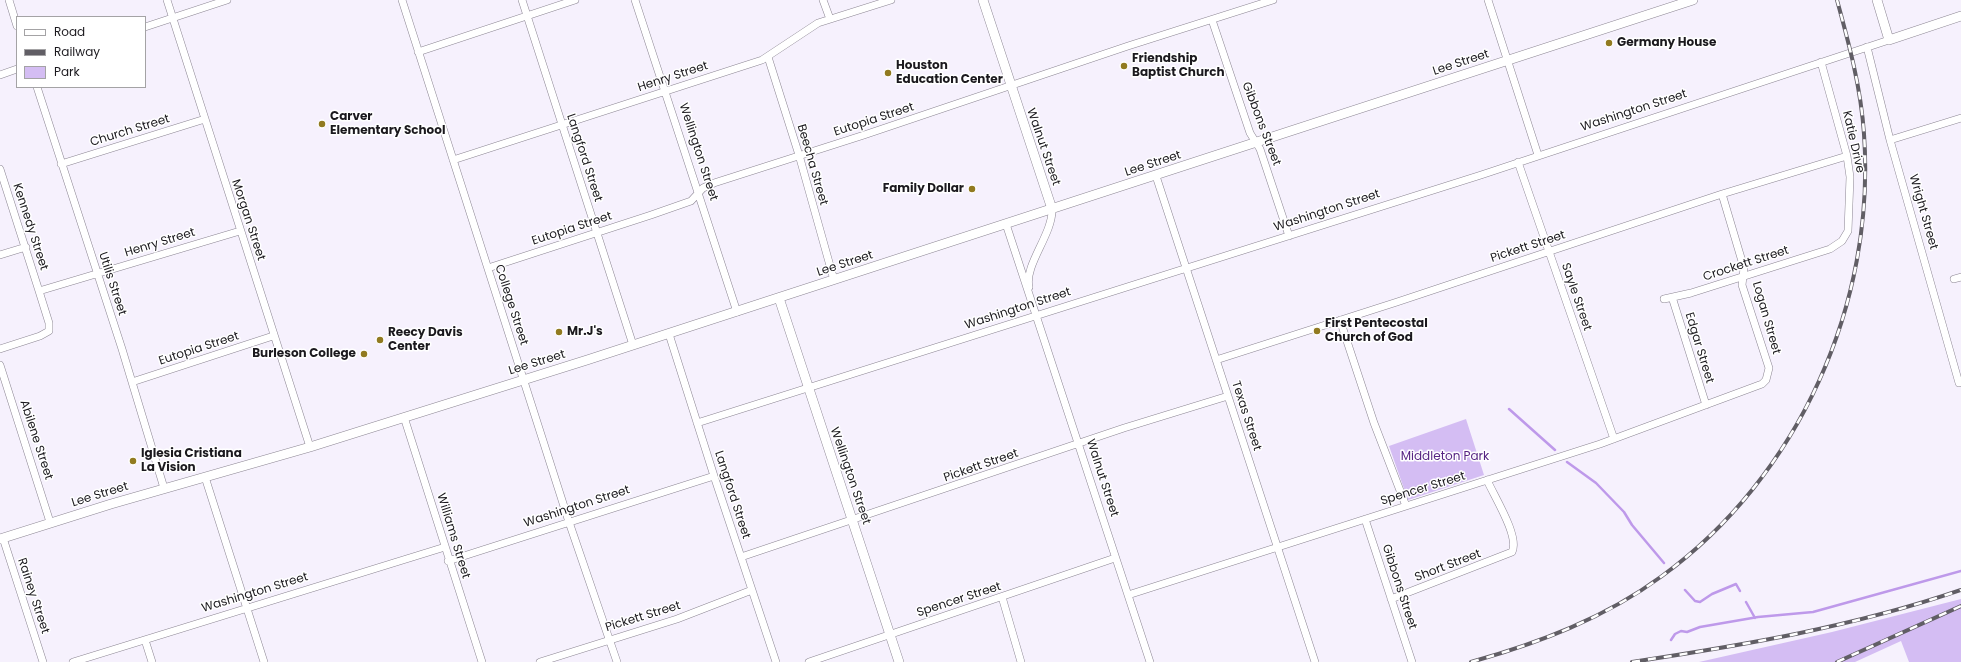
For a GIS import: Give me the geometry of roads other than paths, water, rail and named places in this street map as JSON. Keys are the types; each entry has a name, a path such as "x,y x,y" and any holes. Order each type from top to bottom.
{"main road":[{"name":"Walnut Street","path":"982,0 1052,209"},
{"name":"Lee Street","path":"2,538 164,488 310,447 669,334 1693,0"},
{"path":"1877,0 1889,40"},
{"name":"Washington Street","path":"1889,40 1961,16"},
{"name":"Wellington Street","path":"779,298 807,389 899,662"}],"street":[{"path":"9,0 16,23"},
{"name":"Morgan Street","path":"167,0 310,447"},
{"path":"146,27 228,0"},
{"name":"College Street","path":"402,0 569,522 617,662"},
{"name":"Langford Street","path":"522,0 633,345"},
{"path":"418,52 575,0"},
{"name":"Wellington Street","path":"635,0 737,312"},
{"path":"823,0 830,19"},
{"name":"Henry Street","path":"453,160 768,57 810,28 830,19 891,0"},
{"name":"Eutopia Street","path":"488,268 691,201 696,197 698,192 714,183 799,155 864,136 1010,86 1273,0"},
{"path":"1488,0 1538,155"},
{"name":"Gibbons Street","path":"1212,20 1250,133 1260,149 1289,236"},
{"name":"Washington Street","path":"697,423 1289,236 1889,40"},
{"name":"Wright Street","path":"1867,47 1890,140 1959,383"},
{"name":"Beecha Street","path":"768,57 799,155 834,280"},
{"name":"Katie Drive","path":"1821,62 1847,156 1850,177 1848,231 1842,241 1834,247"},
{"path":"0,75 16,69"},
{"name":"Utilis Street","path":"37,88 98,274 164,488"},
{"path":"1890,140 1961,118"},
{"name":"Church Street","path":"61,164 205,119"},
{"name":"Pickett Street","path":"1216,360 1722,194 1847,156"},
{"name":"Sayle Street","path":"1518,162 1614,440"},
{"name":"Kennedy Street","path":"0,169 26,247 39,292"},
{"name":"Texas Street","path":"1156,176 1315,662"},
{"name":"Logan Street","path":"1722,194 1744,268 1742,285 1769,368 1766,380"},
{"name":"Walnut Street","path":"1032,301 1028,282 1030,271 1049,228 1052,217 1052,209"},
{"name":"Walnut Street","path":"1006,224 1150,662"},
{"name":"Henry Street","path":"39,292 240,231"},
{"path":"0,255 26,247"},
{"name":"Crockett Street","path":"1664,299 1672,298 1744,276 1834,247"},
{"path":"0,349 40,336 49,331 49,322 39,292"},
{"name":"Edgar Street","path":"1672,298 1706,405"},
{"path":"1340,320 1374,422 1406,506"},
{"name":"Langford Street","path":"669,334 714,476 776,662"},
{"name":"Eutopia Street","path":"132,382 274,336"},
{"name":"Abilene Street","path":"0,365 50,522"},
{"name":"Spencer Street","path":"1128,595 1614,440 1755,387 1766,380"},
{"name":"Pickett Street","path":"741,557 1078,445 1124,428 1228,396"},
{"name":"Williams Street","path":"404,417 448,560 482,662"},
{"name":"Washington Street","path":"448,560 714,476"},
{"path":"204,477 264,662"},
{"name":"Short Street","path":"1391,599 1512,552 1515,544 1511,531 1487,480"},
{"name":"Gibbons Street","path":"1365,519 1412,662"},
{"name":"Rainey Street","path":"2,538 43,662"},
{"name":"Washington Street","path":"73,662 445,547"},
{"name":"Spencer Street","path":"809,662 890,633 1002,598 1115,558"},
{"name":"Pickett Street","path":"540,662 609,639 677,619 752,590"},
{"path":"1002,598 1020,662"},
{"path":"145,640 152,662"}],"waterway":[{"path":"1509,409 1555,450"},
{"path":"1567,462 1596,483 1624,512 1632,525 1664,563"},
{"path":"1671,640 1675,634 1681,631 1687,632 1700,627 1758,617 1813,612 1961,571"},
{"path":"1685,590 1695,601 1700,602 1712,594 1736,584 1740,591"},
{"path":"1746,602 1755,618"}],"railway":[{"path":"1471,662 1496,655 1571,628 1618,604 1662,576 1711,535 1753,489 1789,437 1819,381 1841,322 1857,261 1864,198 1864,134 1860,100 1850,50 1837,0"},
{"path":"1632,662 1798,634 1880,614 1961,590"},
{"path":"1837,662 1961,606"}],"place":[{"name":"Germany House","path":"1609,43"},
{"name":"Friendship Baptist Church","path":"1124,66"},
{"name":"Houston Education Center","path":"888,73"},
{"name":"Carver Elementary School","path":"322,124"},
{"name":"Family Dollar","path":"972,189"},
{"name":"First Pentecostal Church of God","path":"1317,331"},
{"name":"Mr.J's","path":"559,332"},
{"name":"Reecy Davis Center","path":"380,340"},
{"name":"Burleson College","path":"364,354"},
{"name":"Iglesia Cristiana La Vision","path":"133,461"}],"park label":[{"name":"Middleton Park","path":"1445,457"}]}
